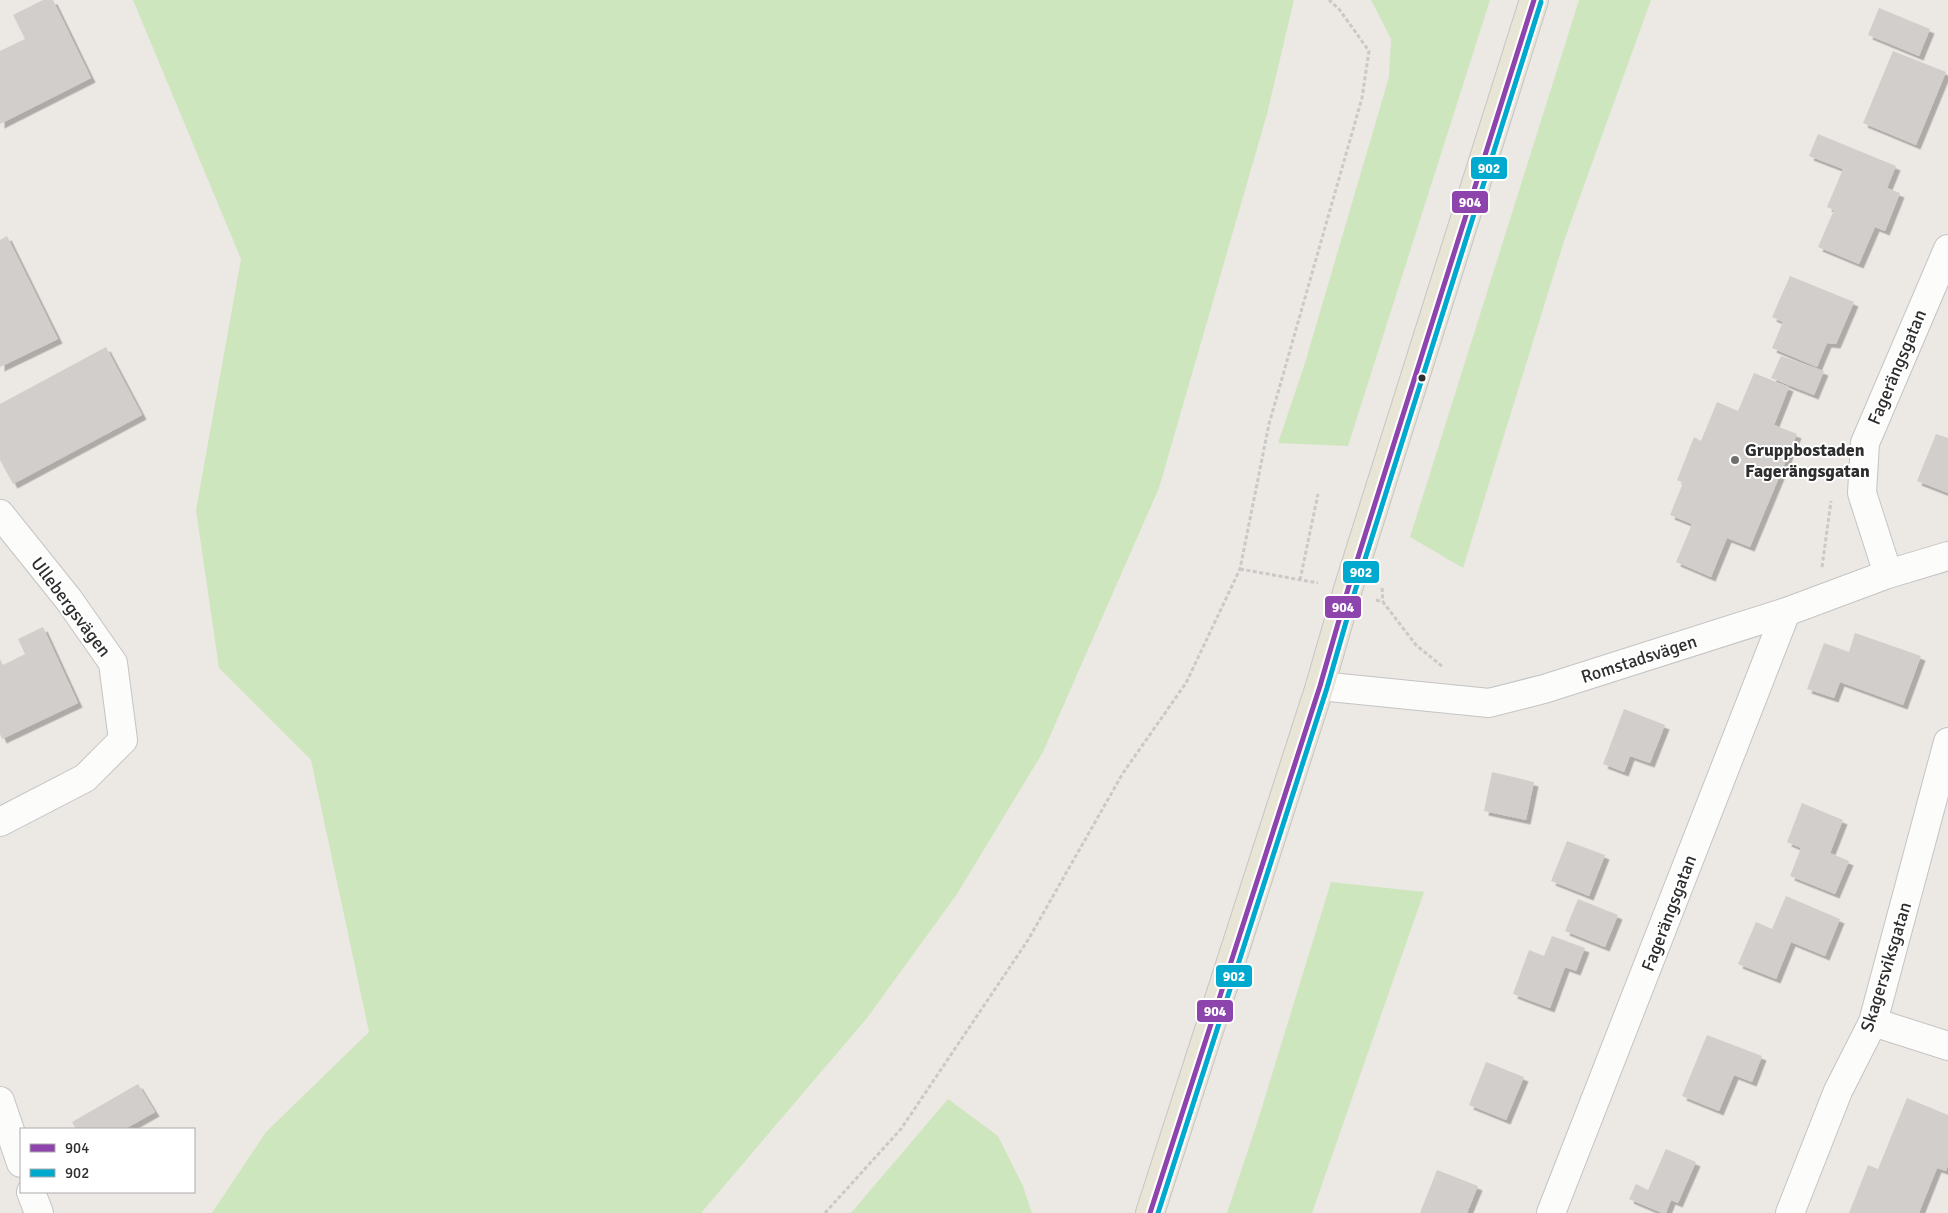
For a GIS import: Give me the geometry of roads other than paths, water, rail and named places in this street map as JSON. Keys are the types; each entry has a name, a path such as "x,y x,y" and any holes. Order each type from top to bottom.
{"main road":[{"path":"1150,1213 1320,686 1348,589 1534,0"}],"street":[{"name":"Fagerängsgatan","path":"1888,574 1862,492 1865,443 1948,249"},
{"name":"Ullebergsvägen","path":"0,514 69,600 113,663 123,740 86,778 0,822"},
{"name":"Romstadsvägen","path":"1320,686 1489,703 1544,689 1786,612 1888,574 1948,556"},
{"name":"Fagerängsgatan","path":"1551,1213 1786,612"},
{"name":"Skagersviksgatan","path":"1790,1213 1838,1091 1874,1022 1948,742"},
{"path":"1874,1022 1948,1046"},
{"path":"0,1101 20,1160"},
{"path":"31,1193 39,1213"}],"place":[{"name":"Gruppbostaden Fagerängsgatan","path":"1735,460"}]}
